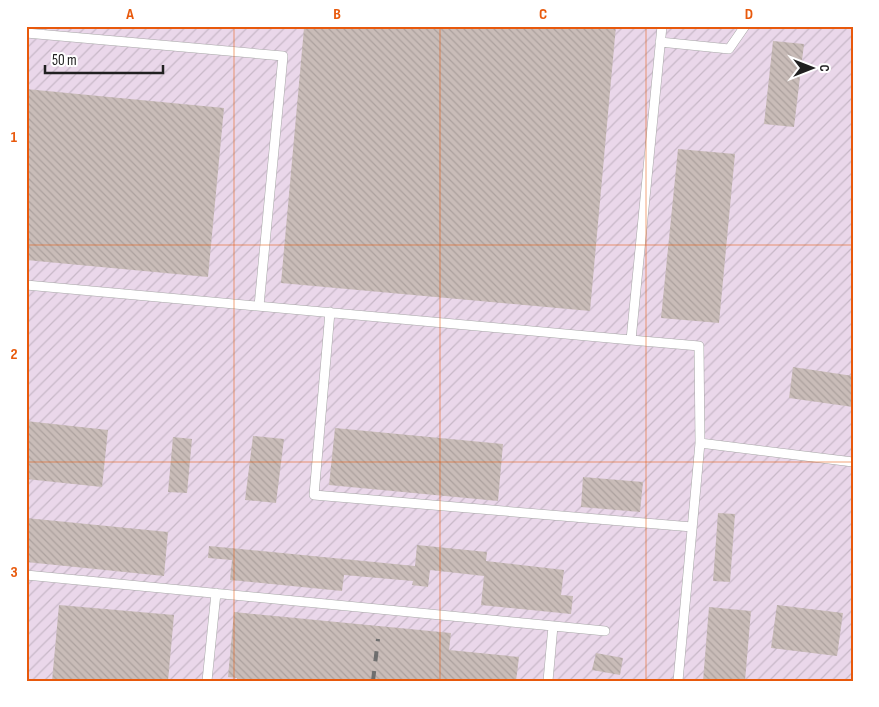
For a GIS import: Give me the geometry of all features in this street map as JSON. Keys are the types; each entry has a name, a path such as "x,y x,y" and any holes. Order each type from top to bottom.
{"lane":[{"path":"631,340 662,26"},
{"path":"660,42 729,49 745,26"},
{"path":"26,33 283,56 259,306"},
{"path":"26,285 699,346 700,443 678,681"},
{"path":"330,312 314,495 692,527"},
{"path":"700,443 853,462"},
{"path":"26,575 605,631"},
{"path":"207,681 216,593"},
{"path":"548,681 553,626"}],"shaded area":[{"path":"26,26 853,26 853,681 26,681"}],"building":[{"path":"296,26 616,26 590,311 281,283 304,28 296,28"},
{"path":"773,41 804,44 794,127 764,124"},
{"path":"26,89 224,108 208,277 26,260"},
{"path":"678,149 735,154 719,323 661,318"},
{"path":"793,367 853,376 853,407 789,398"},
{"path":"26,421 108,430 102,487 26,479"},
{"path":"335,428 503,444 498,501 329,485"},
{"path":"253,436 284,439 276,503 245,500"},
{"path":"173,437 192,439 187,493 168,492"},
{"path":"583,477 643,482 640,512 581,507"},
{"path":"718,513 735,514 730,582 713,581"},
{"path":"26,518 168,532 164,576 26,562"},
{"path":"417,545 487,552 486,561 564,570 561,595 573,596 571,614 481,605 484,576 430,570 428,587 412,585 413,581 344,575 342,591 230,580 232,560 208,558 209,546 415,566"},
{"path":"59,605 174,615 168,681 52,681"},
{"path":"777,605 843,613 837,656 771,648"},
{"path":"709,607 751,611 745,681 703,681"},
{"path":"234,612 451,633 449,650 519,657 516,681 237,681 237,678 228,677"},
{"path":"596,653 623,658 620,675 592,670"}],"railway":[{"path":"373,681 378,639"}]}
